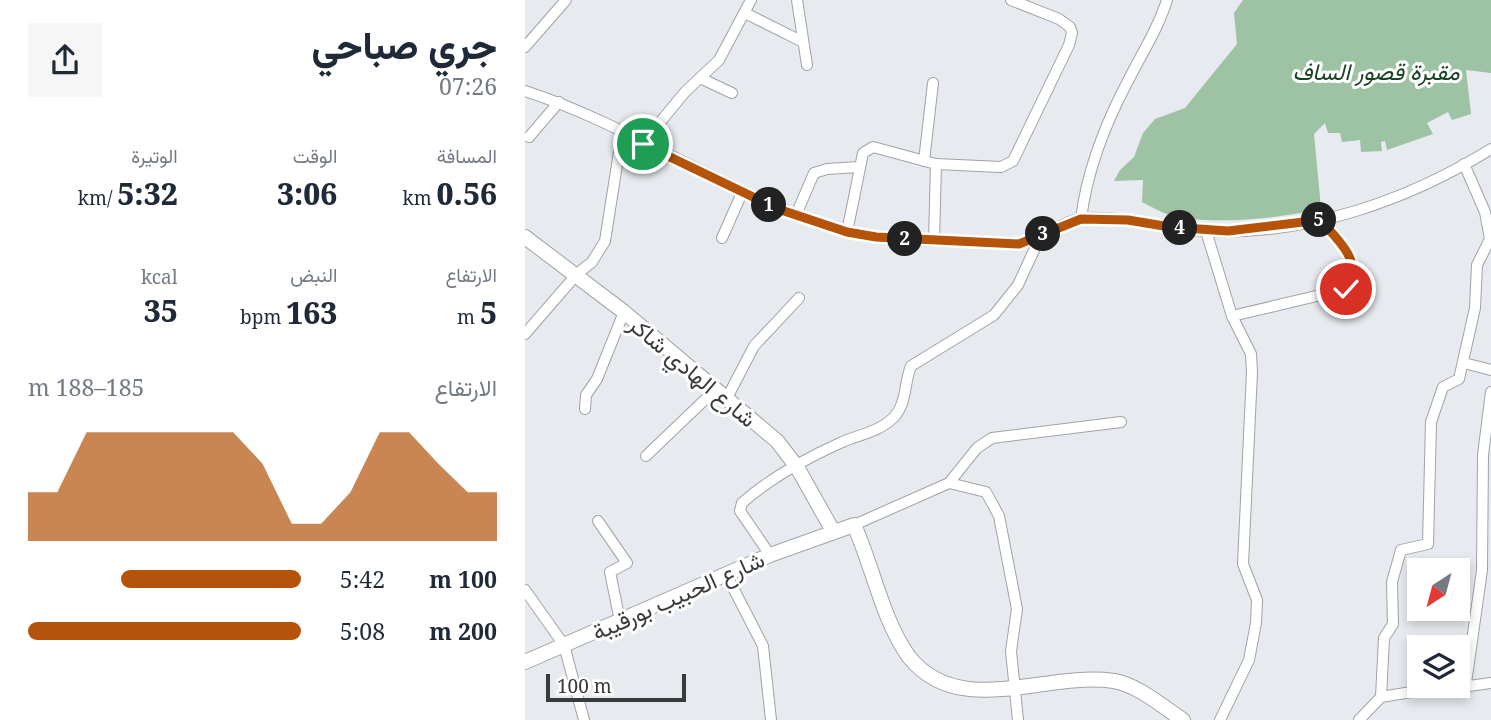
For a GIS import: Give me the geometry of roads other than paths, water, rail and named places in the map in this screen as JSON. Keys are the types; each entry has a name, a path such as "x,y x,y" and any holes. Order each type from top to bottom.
{"street":[{"path":"525,47 566,0"},
{"path":"643,144 685,92 719,60 751,0"},
{"path":"797,0 807,65"},
{"path":"847,232 863,153 873,148 936,164 1001,167 1013,161 1069,45 1072,33 1065,22 1011,0"},
{"path":"1081,219 1091,168 1110,120 1167,0"},
{"path":"745,13 803,42"},
{"path":"701,78 733,93"},
{"path":"924,161 933,83"},
{"path":"525,91 581,109 643,144 742,193 847,232 884,238 1019,244 1081,219 1128,220 1206,231 1252,230 1320,220 1403,197 1491,149"},
{"path":"529,137 559,102"},
{"path":"525,334 577,274 592,262 605,241 622,133"},
{"path":"934,240 936,164"},
{"path":"1381,697 1384,638 1393,624 1392,582 1399,552 1404,548 1428,544 1431,422 1443,387 1459,379 1475,308 1477,265 1490,239 1485,212 1464,164"},
{"path":"796,215 814,173 859,167"},
{"path":"722,239 742,193"},
{"path":"1232,316 1346,289 1353,275 1351,260 1341,243 1320,220"},
{"path":"1206,231 1232,316 1246,341 1252,363 1251,447 1243,564 1257,600 1256,623 1249,660 1220,720"},
{"path":"770,555 740,511 740,505 797,467 840,443 877,428 893,417 902,404 911,366 994,316 1018,285 1041,235"},
{"name":"شارع الهادي شاكر","path":"525,237 624,312 777,441 797,467 833,531"},
{"path":"646,456 721,393 754,346 799,298"},
{"path":"585,409 586,395 597,379 624,312"},
{"path":"1464,363 1491,370"},
{"path":"1470,638 1482,570 1483,455 1491,392"},
{"path":"1121,422 992,438 977,448 949,484 854,525 901,642 922,674 939,686 962,693 1115,681 1136,690 1184,720"},
{"path":"949,484 986,492 999,516 1017,609 1010,651 1018,720"},
{"path":"598,521 627,562 610,572 620,621"},
{"name":"شارع الحبيب بورقيبة","path":"525,662 770,555 854,525"},
{"path":"726,574 763,646 771,720"},
{"path":"525,590 564,645 584,720"},
{"path":"1470,686 1491,683"},
{"path":"1359,720 1381,697 1407,693"}],"park label":[{"name":"مقبرة قصور الساف","path":"1376,71"}]}
